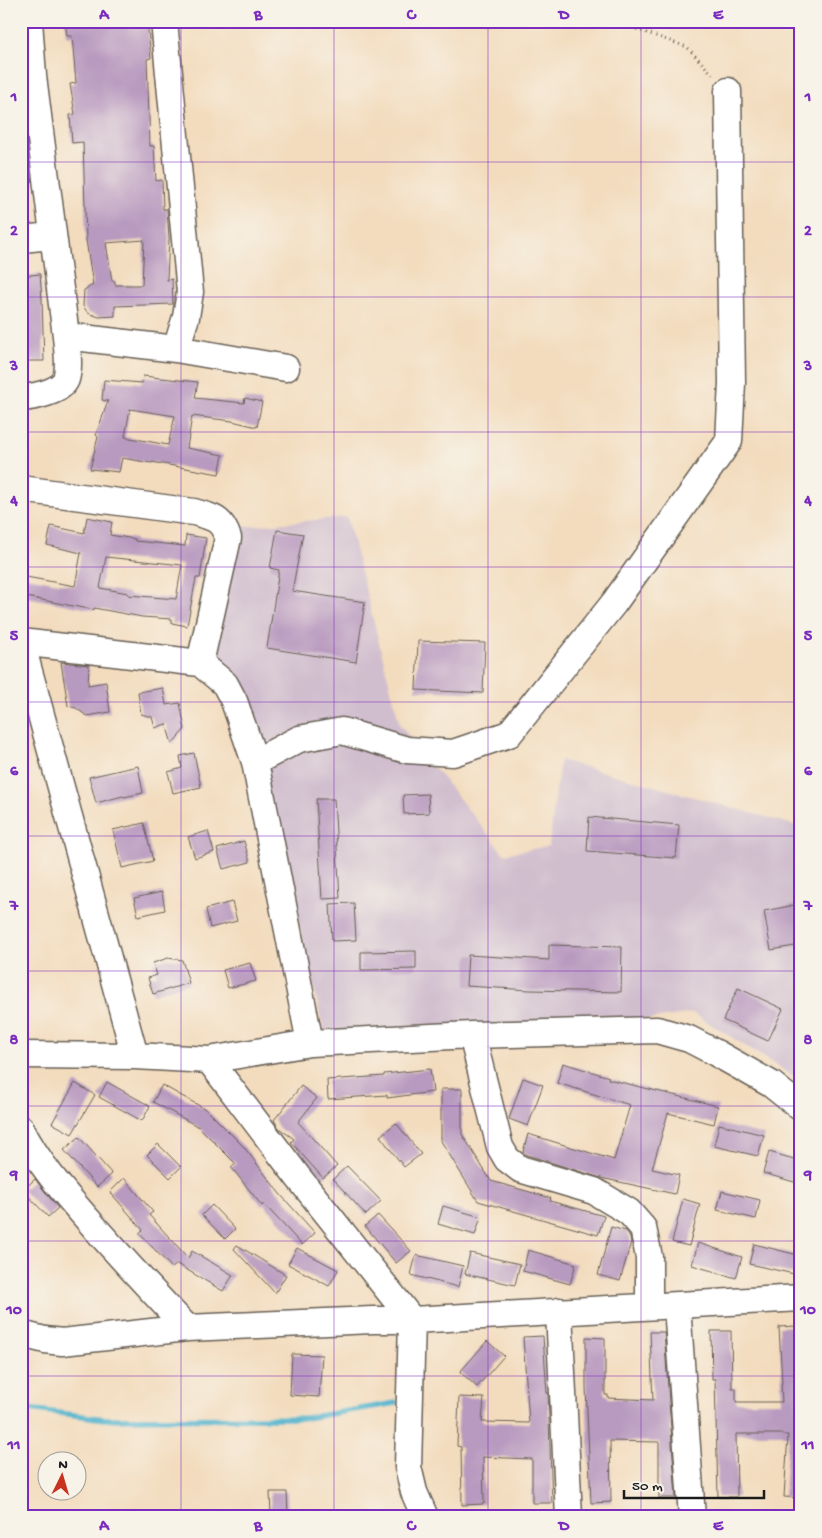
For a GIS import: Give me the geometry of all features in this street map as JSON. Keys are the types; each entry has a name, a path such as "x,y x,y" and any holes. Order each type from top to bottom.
{"street":[{"path":"23,400 52,391 62,385 66,378 67,370 66,336 27,76 29,21"},
{"path":"164,21 190,292 186,317 176,349"},
{"path":"255,762 299,739 342,730 407,750 453,753 509,734 614,603 729,441 732,384 728,91"},
{"path":"21,239 52,236"},
{"path":"66,336 176,349 286,368"},
{"path":"21,489 194,512 216,519 224,526 228,538 200,663"},
{"path":"135,1056 21,642 200,663 225,684 234,700 255,762 310,1043"},
{"path":"21,1055 135,1056 208,1060 310,1043 472,1035 657,1030 689,1039 716,1053 771,1084 801,1108"},
{"path":"472,1035 500,1147 507,1159 520,1168 594,1191 629,1212 643,1228 649,1257 649,1306"},
{"path":"208,1060 412,1320 408,1467 414,1492 425,1517"},
{"path":"21,1129 30,1148 61,1190 187,1328"},
{"path":"21,1334 62,1342 187,1328 412,1320 801,1298"},
{"path":"677,1306 692,1517"},
{"path":"559,1311 569,1517"}],"path":[{"path":"613,21 687,47 728,91"}],"shaded area":[{"path":"347,517 400,725 504,854 549,846 560,760 801,827 801,1081 693,1013 584,1029 327,1045 264,772 212,663 242,527"}],"building":[{"path":"65,21 147,21 151,58 147,59 150,146 154,146 156,181 162,180 163,209 167,209 169,238 167,280 172,279 173,304 115,306 115,316 99,317 88,313 83,306 84,290 93,285 86,240 83,142 72,143 70,115 75,114 70,84 76,83 72,36 67,36","holes":["144,240 142,285 115,285 115,281 112,281 106,243"]},
{"path":"40,274 44,361 21,361 21,276"},
{"path":"143,376 198,382 195,398 244,403 245,398 262,402 257,427 232,421 192,416 187,448 223,455 219,474 122,458 119,472 90,469 98,437 96,435 108,401 102,400 104,380 142,383","holes":["130,409 175,416 168,445 125,437"]},
{"path":"87,517 112,522 110,535 135,539 135,541 185,546 186,535 206,538 200,578 196,578 187,626 172,623 172,619 142,617 94,608 94,610 21,596 21,576 75,586 81,553 47,545 51,526 84,533","holes":["106,557 182,565 176,599 128,595 128,593 100,588"]},
{"path":"277,530 303,534 292,591 365,602 356,662 267,648 279,570 270,568"},
{"path":"418,641 485,643 483,693 416,690"},
{"path":"61,662 89,665 88,685 106,682 110,712 87,716 76,708 68,706"},
{"path":"163,688 166,705 180,703 185,729 172,744 166,724 155,728 152,717 141,714 138,692"},
{"path":"194,753 201,787 173,793 168,772 182,768 180,756"},
{"path":"138,766 143,793 96,803 89,777"},
{"path":"428,794 429,813 404,814 403,795"},
{"path":"316,799 334,799 340,898 322,899"},
{"path":"589,817 679,825 676,858 587,851"},
{"path":"144,823 153,861 122,868 113,830"},
{"path":"208,831 214,852 195,858 188,837"},
{"path":"244,841 250,862 223,869 217,849"},
{"path":"162,892 165,910 138,916 134,898"},
{"path":"232,902 237,921 210,928 206,909"},
{"path":"354,903 356,940 332,941 330,904"},
{"path":"795,905 801,945 771,950 764,911"},
{"path":"549,945 622,947 621,992 530,990 466,986 468,955 549,960"},
{"path":"416,951 416,969 361,970 361,952"},
{"path":"168,958 182,960 189,983 153,994 148,978 157,975 153,963"},
{"path":"250,963 256,981 228,988 223,970"},
{"path":"738,988 783,1009 768,1041 723,1020"},
{"path":"563,1063 609,1077 608,1079 718,1106 714,1124 668,1113 652,1169 679,1175 675,1194 601,1178 527,1155 523,1152 528,1134 614,1160 630,1105 557,1083"},
{"path":"430,1069 433,1092 387,1098 387,1095 328,1099 327,1080 384,1076 384,1074"},
{"path":"523,1078 543,1085 528,1126 509,1119"},
{"path":"107,1082 150,1106 142,1121 99,1097"},
{"path":"75,1083 95,1095 72,1134 52,1123"},
{"path":"162,1085 207,1110 244,1147 280,1194 315,1233 302,1245 264,1204 262,1206 231,1167 236,1164 199,1127 153,1102"},
{"path":"301,1086 317,1098 298,1122 337,1166 323,1178 291,1142 294,1139 279,1128 274,1120"},
{"path":"441,1089 462,1089 462,1134 491,1181 551,1198 550,1201 604,1216 598,1235 478,1201 441,1141"},
{"path":"396,1123 421,1154 404,1167 380,1136"},
{"path":"719,1124 764,1135 758,1156 714,1146"},
{"path":"79,1137 112,1174 97,1187 64,1150"},
{"path":"158,1144 181,1167 170,1178 147,1155"},
{"path":"769,1152 801,1161 801,1184 763,1173"},
{"path":"347,1166 381,1201 366,1215 333,1179"},
{"path":"124,1178 153,1212 149,1215 188,1258 192,1251 233,1275 223,1291 177,1264 172,1268 139,1233 143,1230 110,1192"},
{"path":"35,1179 58,1208 48,1217 23,1190"},
{"path":"722,1191 760,1200 756,1219 717,1210"},
{"path":"683,1199 700,1204 689,1246 672,1242"},
{"path":"212,1205 235,1229 225,1239 202,1215"},
{"path":"443,1206 481,1217 475,1235 438,1224"},
{"path":"378,1215 411,1251 396,1263 365,1226"},
{"path":"611,1227 626,1231 631,1242 620,1281 598,1275"},
{"path":"698,1243 742,1257 736,1278 692,1265"},
{"path":"754,1244 798,1255 794,1274 749,1264"},
{"path":"237,1245 286,1275 275,1293 234,1249"},
{"path":"297,1248 338,1270 329,1286 288,1264"},
{"path":"528,1250 576,1264 570,1284 523,1271"},
{"path":"470,1253 520,1264 515,1285 465,1274"},
{"path":"416,1255 463,1266 458,1287 411,1275"},
{"path":"796,1326 799,1384 801,1384 801,1498 784,1497 788,1435 782,1434 736,1434 737,1497 718,1497 715,1379 712,1379 711,1331 731,1331 732,1388 736,1388 736,1402 782,1402 779,1327"},
{"path":"650,1332 664,1332 676,1498 659,1498 659,1442 610,1441 611,1502 591,1503 586,1387 586,1337 605,1338 605,1395 608,1395 608,1398 653,1400"},
{"path":"543,1336 548,1393 552,1503 532,1503 532,1459 483,1457 484,1504 462,1505 461,1447 457,1446 459,1397 484,1398 482,1422 529,1423 523,1337"},
{"path":"487,1341 504,1356 477,1387 460,1372"},
{"path":"292,1354 322,1355 319,1397 290,1395"},
{"path":"270,1492 287,1492 288,1517 271,1517"}],"waterway":[{"path":"21,1408 105,1419 306,1418 396,1403"}]}
